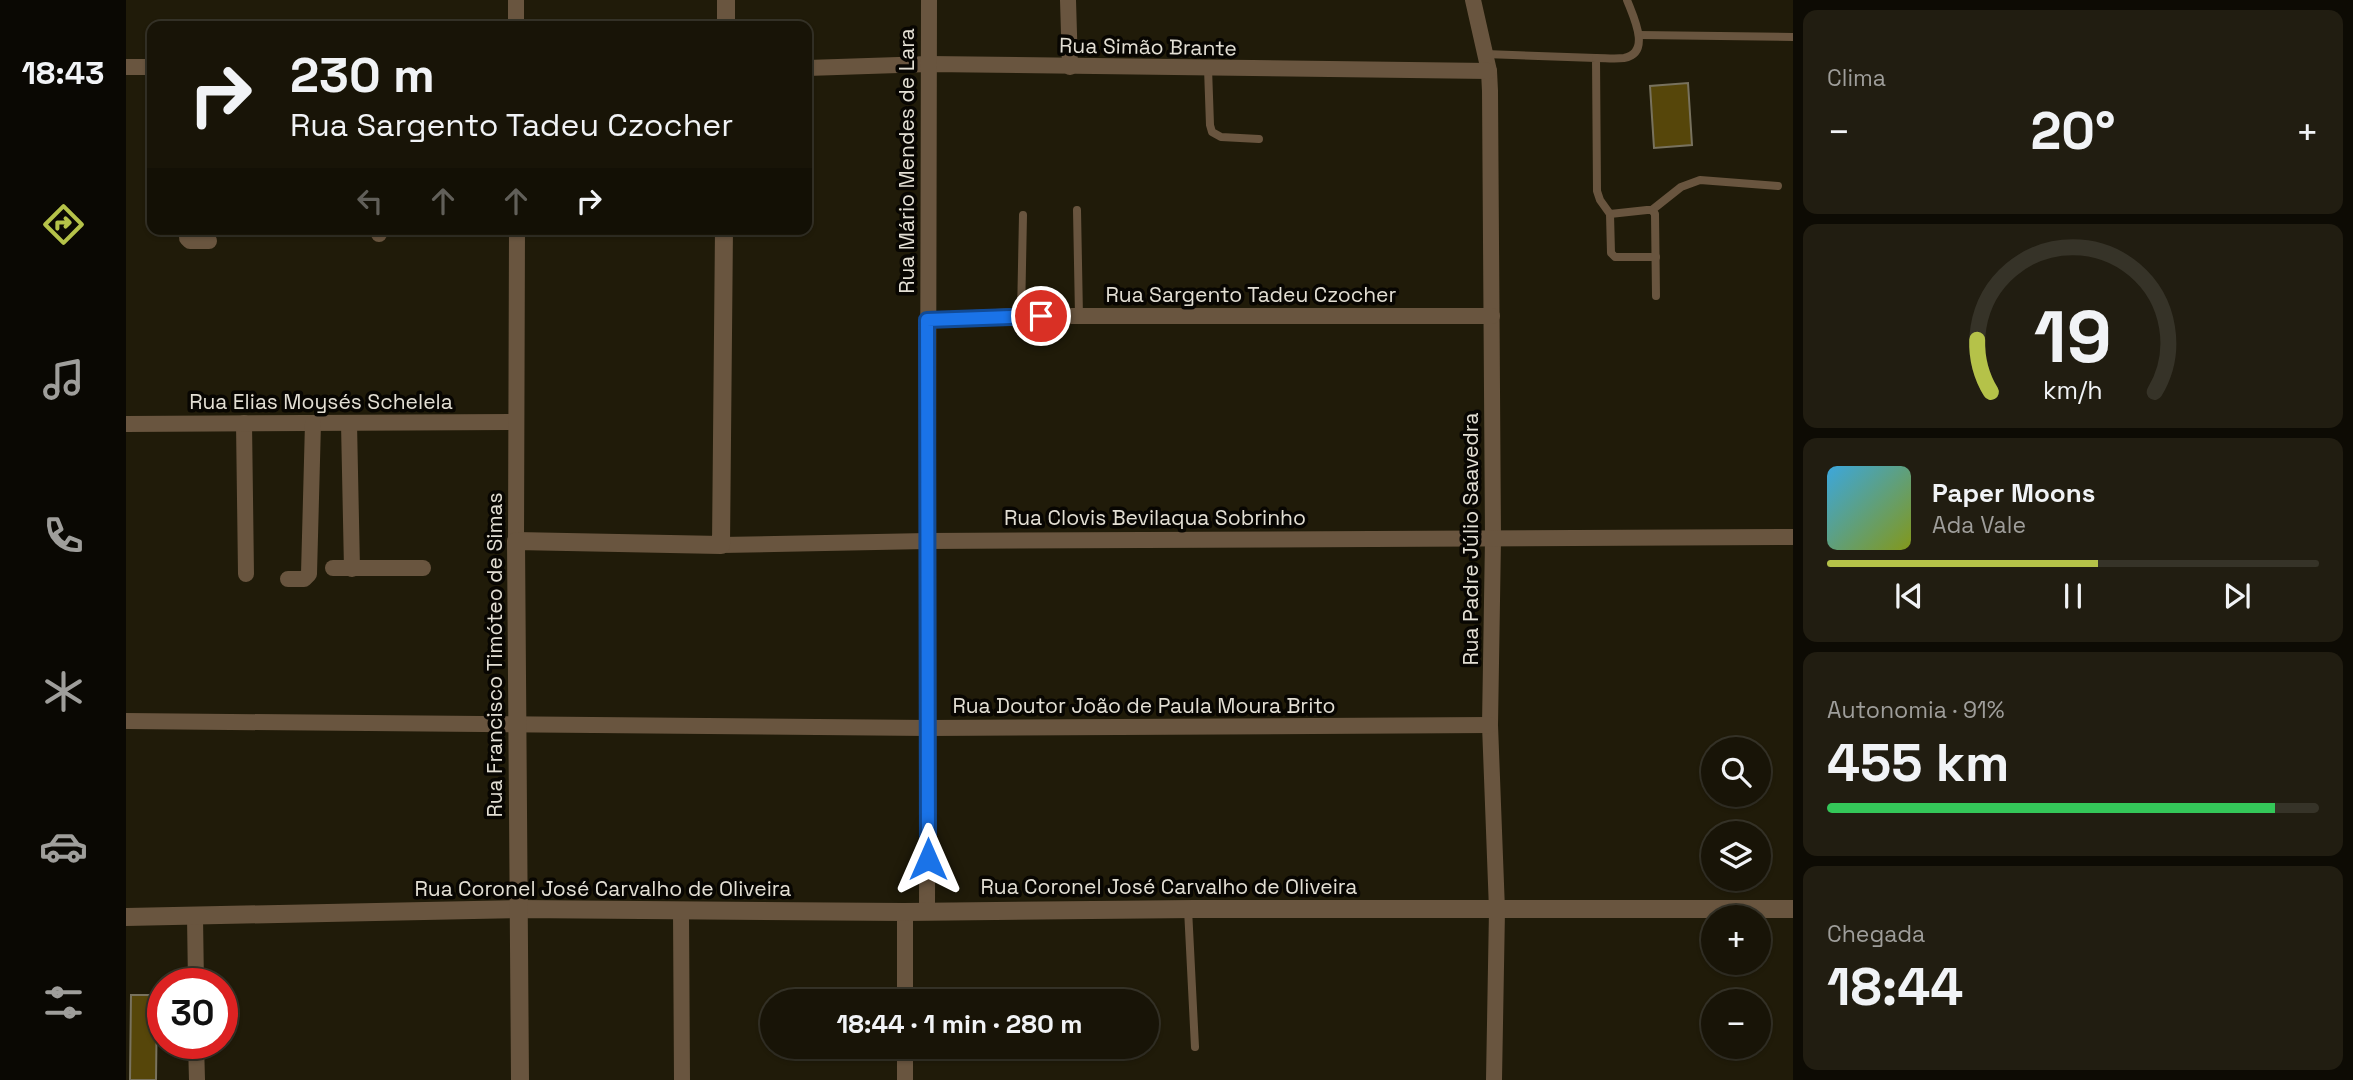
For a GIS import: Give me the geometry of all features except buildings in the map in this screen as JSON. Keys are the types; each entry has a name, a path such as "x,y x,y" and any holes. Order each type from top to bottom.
{"street":[{"path":"516,0 516,21"},
{"path":"726,0 726,21"},
{"name":"Rua Mário Mendes de Lara","path":"927,911 929,0"},
{"path":"1068,0 1070,67"},
{"name":"Rua Padre Júlio Saavedra","path":"1473,0 1487,63 1492,316 1490,725 1497,910 1494,1080"},
{"name":"Rua Simão Brante","path":"812,68 929,64 1208,68 1487,63"},
{"path":"126,67 147,67"},
{"path":"187,235 190,241 209,241"},
{"name":"Rua Francisco Timóteo de Simas","path":"517,235 520,1080"},
{"path":"721,545 724,235"},
{"name":"Rua Sargento Tadeu Czocher","path":"927,320 1021,316 1492,316"},
{"path":"349,422 352,569"},
{"name":"Rua Elias Moysés Schelela","path":"126,424 516,422"},
{"path":"244,423 246,574"},
{"path":"288,579 304,579 309,574 313,423"},
{"name":"Rua Clovis Bevilaqua Sobrinho","path":"516,541 721,545 927,541 1793,537"},
{"path":"333,568 423,568"},
{"name":"Rua Doutor João de Paula Moura Brito","path":"126,721 928,728 1490,725"},
{"name":"Rua Coronel José Carvalho de Oliveira","path":"126,917 519,909 905,912 1793,909"},
{"path":"681,912 682,1080"},
{"path":"905,912 905,989"},
{"path":"195,917 196,968"},
{"path":"197,1059 197,1080"},
{"path":"905,1059 905,1080"}],"lane":[{"path":"1487,63 1627,58 1635,53 1639,45 1639,35 1627,0"},
{"path":"1639,35 1793,37"},
{"path":"1596,58 1597,191 1610,214 1613,256 1656,257"},
{"path":"1208,68 1212,132 1221,137 1259,139"},
{"path":"1610,214 1652,210 1681,187 1700,180 1778,186"},
{"path":"1077,210 1079,316"},
{"path":"1652,210 1656,296"},
{"path":"1021,316 1023,215"},
{"path":"1188,909 1195,1046"}],"route":[{"path":"928,859 927,320 1041,316"}]}
